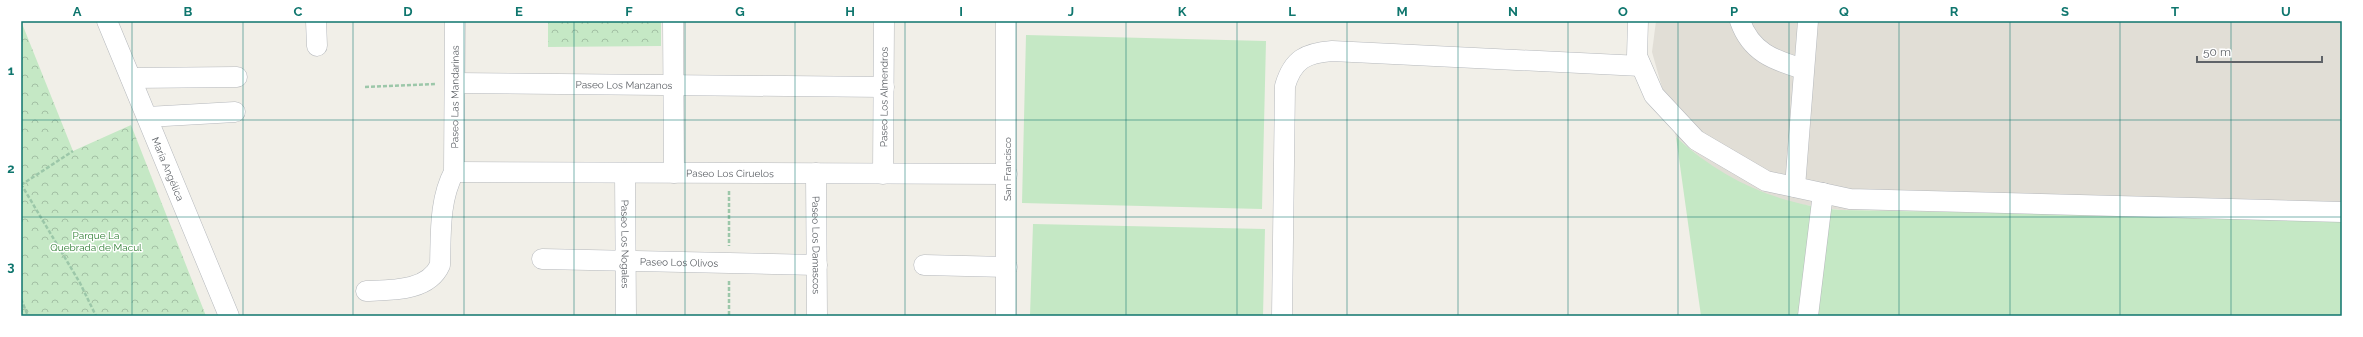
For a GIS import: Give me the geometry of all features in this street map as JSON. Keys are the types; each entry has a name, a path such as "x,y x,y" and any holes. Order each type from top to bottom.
{"street":[{"name":"María Angélica","path":"107,21 229,316"},
{"path":"316,21 317,46"},
{"name":"Paseo Las Mandarinas","path":"454,172 455,21"},
{"path":"673,21 674,173"},
{"name":"Paseo Los Almendros","path":"884,21 884,174"},
{"name":"San Francisco","path":"1006,21 1006,316"},
{"path":"1638,21 1637,56 1654,95 1696,140 1766,181 1850,199 2342,212"},
{"path":"1740,21 1745,36 1753,46 1778,61 1803,69"},
{"path":"1795,187 1803,69 1808,21"},
{"path":"1282,316 1285,86 1288,74 1303,57 1316,52 1332,51 1642,66"},
{"path":"131,78 237,77"},
{"name":"Paseo Los Manzanos","path":"455,83 884,87"},
{"path":"147,117 235,112"},
{"path":"366,291 405,289 417,285 437,272 440,265 442,209 448,182 454,172"},
{"name":"Paseo Los Ciruelos","path":"454,172 1007,174"},
{"name":"Paseo Los Nogales","path":"625,173 626,316"},
{"name":"Paseo Los Damascos","path":"816,173 817,316"},
{"path":"1808,316 1823,193"},
{"name":"Paseo Los Olivos","path":"542,260 816,264"},
{"path":"924,265 1007,267"}],"path":[{"path":"365,86 455,83"},
{"path":"73,151 21,185 80,283 96,316"},
{"path":"21,299 28,316"}],"shaded area":[{"path":"1656,21 2342,21 2342,219 1841,210 1797,204 1776,199 1735,181 1714,169 1676,137 1652,52"}],"green space":[{"name":"Parque La Quebrada de Macul","path":"21,21 73,151 131,125 206,316 21,316"},
{"path":"548,21 661,21 661,46 548,47"},
{"path":"1026,35 1266,41 1262,209 1022,203"},
{"path":"1676,137 1694,153 1713,166 1752,188 1795,202 1841,210 2342,219 2342,316 1701,316"},
{"path":"1033,224 1265,229 1263,316 1030,316"}]}
